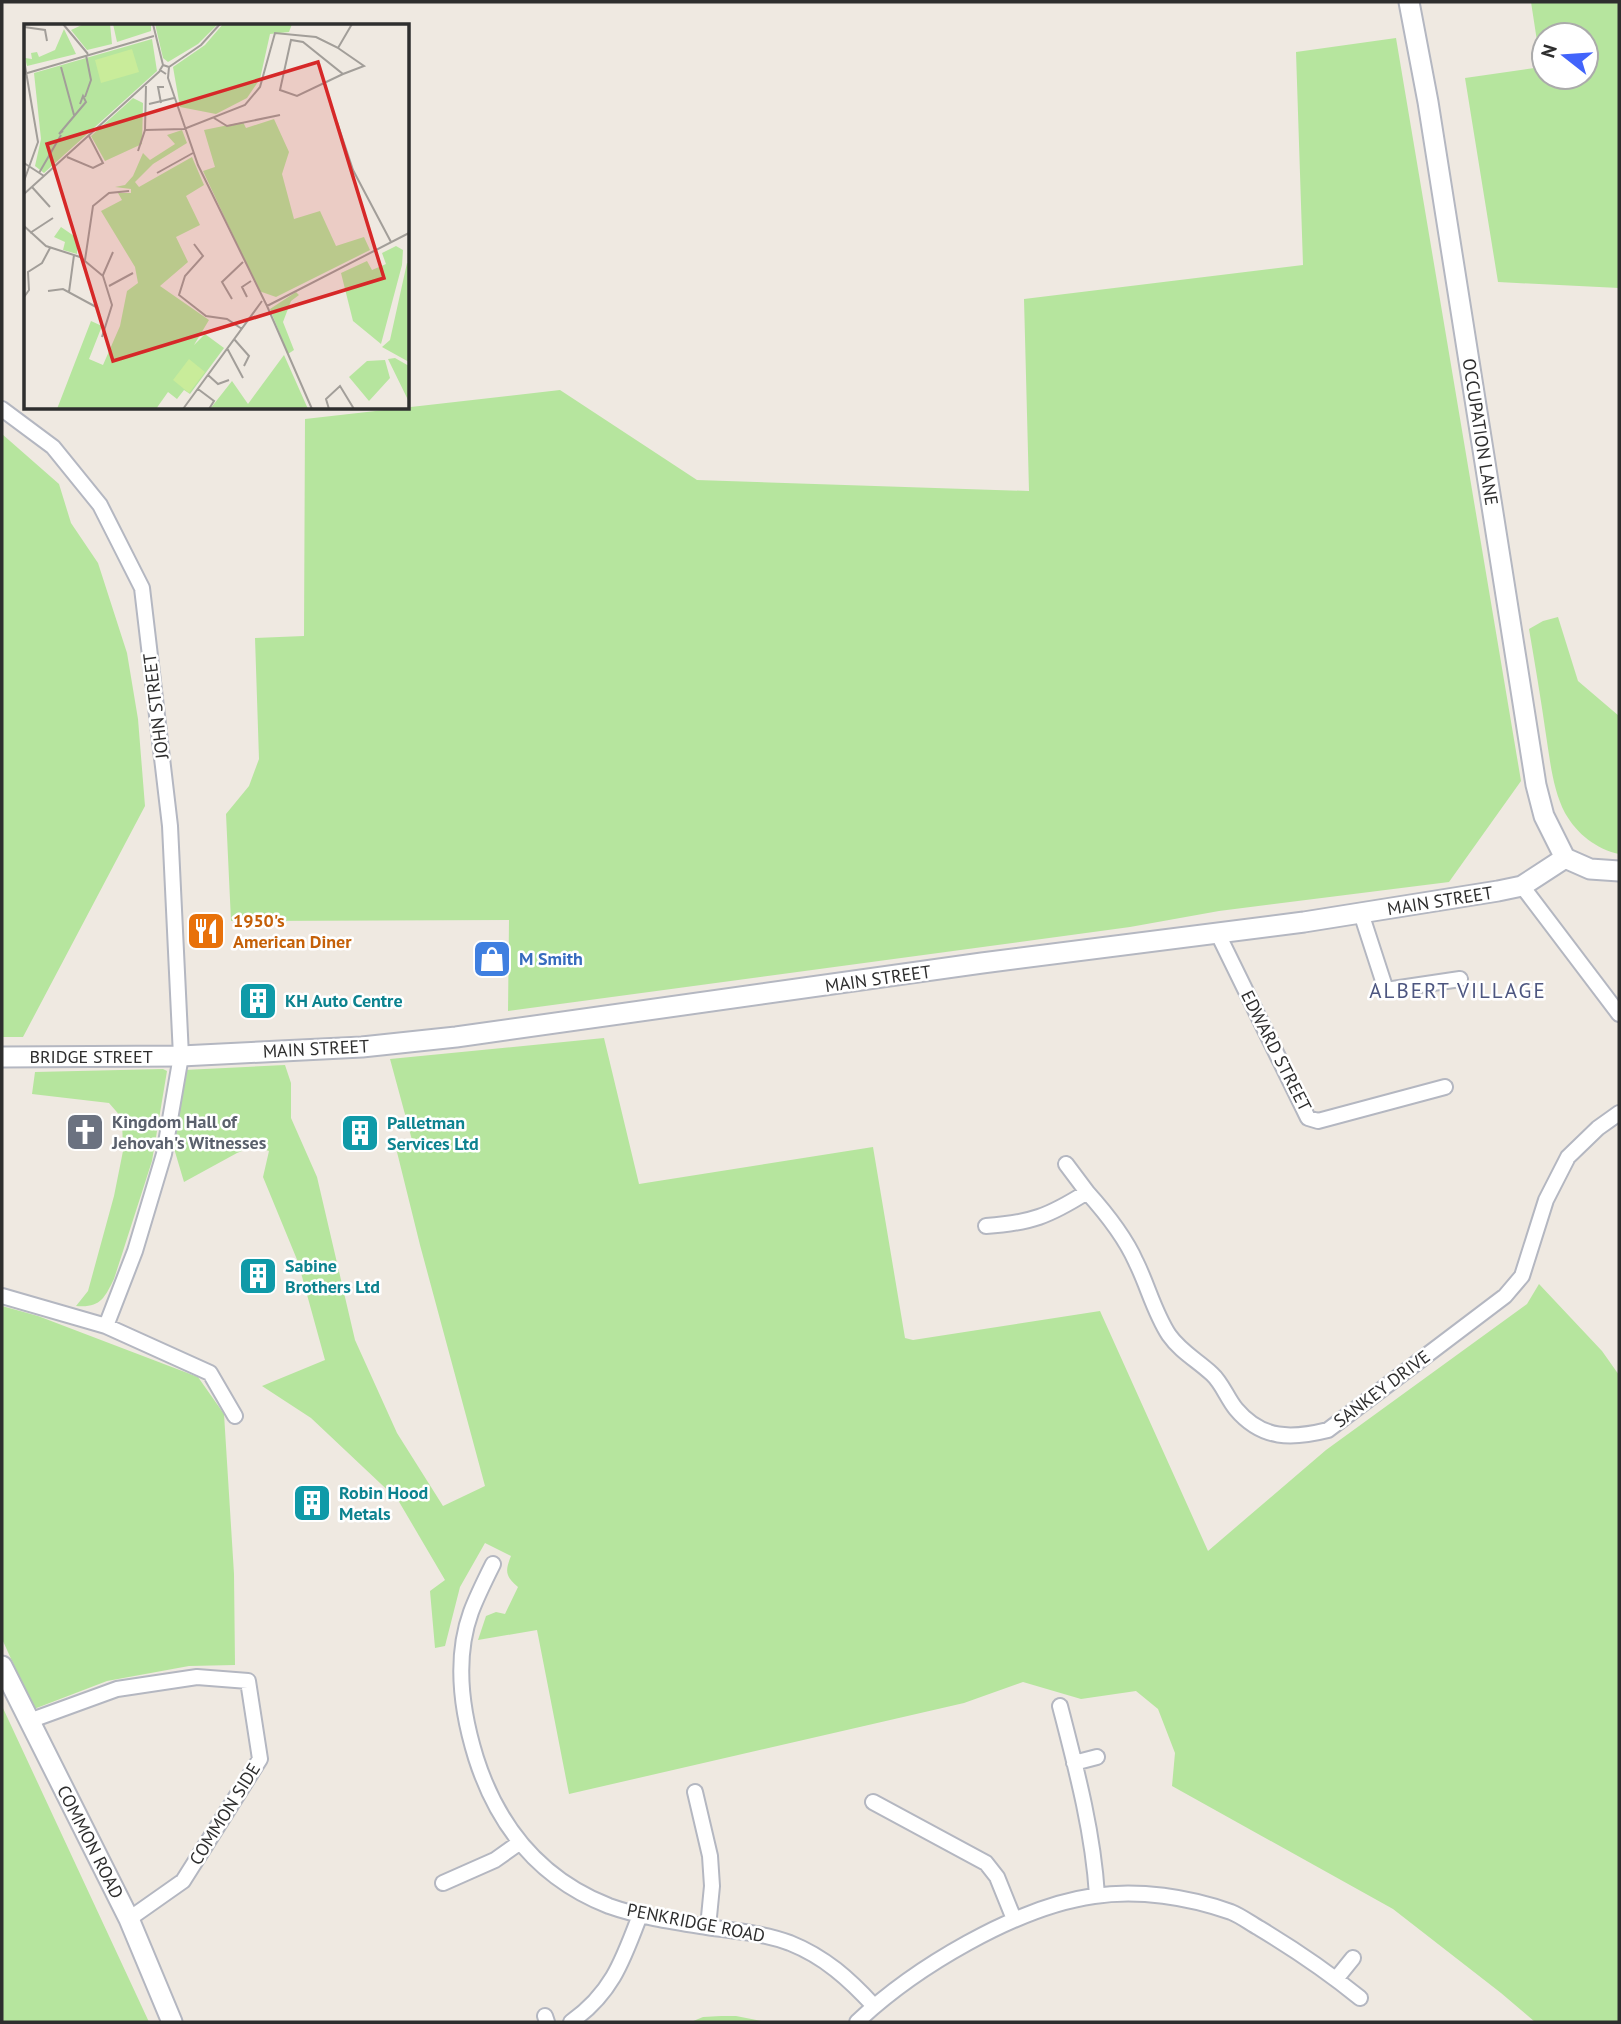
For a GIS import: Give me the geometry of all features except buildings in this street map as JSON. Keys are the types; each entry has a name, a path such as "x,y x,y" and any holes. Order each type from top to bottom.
{"street":[{"name":"OCCUPATION LANE","path":"1409,2 1428,102 1536,785 1546,824 1565,858"},
{"name":"JOHN STREET","path":"2,409 53,447 100,505 142,588 170,826 181,1056 164,1154 135,1251 106,1326"},
{"path":"1565,858 1590,869 1619,871"},
{"name":"MAIN STREET","path":"181,1056 362,1047 456,1037 1361,913 1522,886 1565,858"},
{"path":"1522,886 1619,1014"},
{"path":"1361,913 1386,990 1460,979"},
{"name":"EDWARD STREET","path":"1217,932 1308,1118 1318,1121 1445,1087"},
{"name":"BRIDGE STREET","path":"2,1057 181,1056"},
{"name":"SANKEY DRIVE","path":"1066,1164 1136,1260 1150,1299 1169,1334 1187,1356 1213,1375 1236,1409 1255,1428 1282,1436 1304,1436 1328,1430 1505,1296 1522,1276 1546,1200 1568,1157 1598,1128 1619,1113"},
{"path":"986,1226 1039,1219 1087,1192"},
{"path":"2,1296 106,1326 210,1373 235,1416"},
{"name":"PENKRIDGE ROAD","path":"493,1564 470,1614 464,1639 463,1703 485,1787 519,1843 551,1873 587,1896 611,1906 640,1915 765,1935 792,1944 821,1958 846,1976 874,2006"},
{"name":"COMMON ROAD","path":"2,1666 129,1919 172,2022"},
{"name":"COMMON SIDE","path":"29,1721 117,1689 197,1677 248,1681 260,1759 183,1881 129,1919"},
{"path":"1060,1706 1095,1865 1097,1895"},
{"path":"1074,1763 1097,1757"},
{"path":"695,1792 710,1856 712,1886 708,1927"},
{"path":"873,1802 986,1863 997,1877 1014,1919"},
{"path":"443,1883 495,1860 519,1843"},
{"path":"857,2022 874,2006 933,1964 1014,1919 1097,1895 1150,1895 1193,1902 1233,1913 1281,1941 1360,1998"},
{"path":"571,2022 601,1997 620,1969 640,1915"},
{"path":"1336,1979 1353,1958"}],"green space":[{"path":"1531,2 1619,2 1619,288 1498,282 1465,78 1530,69 1530,91 1600,91 1600,21 1534,21"},
{"path":"1396,38 1521,781 1449,882 1219,911 1130,927 508,1011 509,920 231,921 226,814 249,786 259,759 255,638 304,636 305,419 384,410 410,410 410,407 560,390 697,480 1029,491 1024,299 1303,265 1296,52"},
{"path":"2,434 59,484 71,523 98,563 127,653 138,719 145,806 23,1037 2,1037"},
{"path":"1558,617 1578,681 1619,716 1619,854 1588,840 1575,828 1565,813 1555,785 1529,629"},
{"path":"604,1038 639,1184 873,1147 905,1338 913,1340 1100,1311 1208,1551 1326,1450 1527,1304 1539,1284 1602,1351 1619,1375 1619,2022 1535,2022 1393,1909 1172,1786 1175,1753 1158,1709 1136,1691 1081,1699 1023,1682 964,1703 569,1794 537,1630 478,1640 486,1616 496,1612 505,1614 518,1587 507,1573 511,1556 485,1543 460,1587 445,1646 435,1648 430,1591 445,1580 398,1500 311,1418 262,1386 325,1360 298,1262 263,1177 269,1151 254,1146 184,1182 173,1145 184,1070 285,1065 291,1083 291,1118 317,1177 355,1340 397,1433 443,1506 485,1486 396,1148 412,1140 390,1059"},
{"path":"167,1071 152,1161 114,1279 96,1304 76,1306 88,1291 114,1196 123,1151 122,1118 109,1103 32,1094 35,1072"},
{"path":"2,1306 38,1316 198,1377 224,1414 234,1574 235,1665 189,1666 107,1681 34,1709 2,1639"},
{"path":"2,1706 149,2022 2,2022"},
{"path":"736,2016 766,2022 691,2022 703,2017"}],"place":[{"name":"1950's American Diner","path":"206,931"},
{"name":"M Smith","path":"492,959"},
{"name":"KH Auto Centre","path":"258,1001"},
{"name":"Kingdom Hall of Jehovah's Witnesses","path":"85,1132"},
{"name":"Palletman Services Ltd","path":"360,1133"},
{"name":"Sabine Brothers Ltd","path":"258,1276"},
{"name":"Robin Hood Metals","path":"312,1503"}],"district":[{"name":"ALBERT VILLAGE","path":"1458,991"}]}
